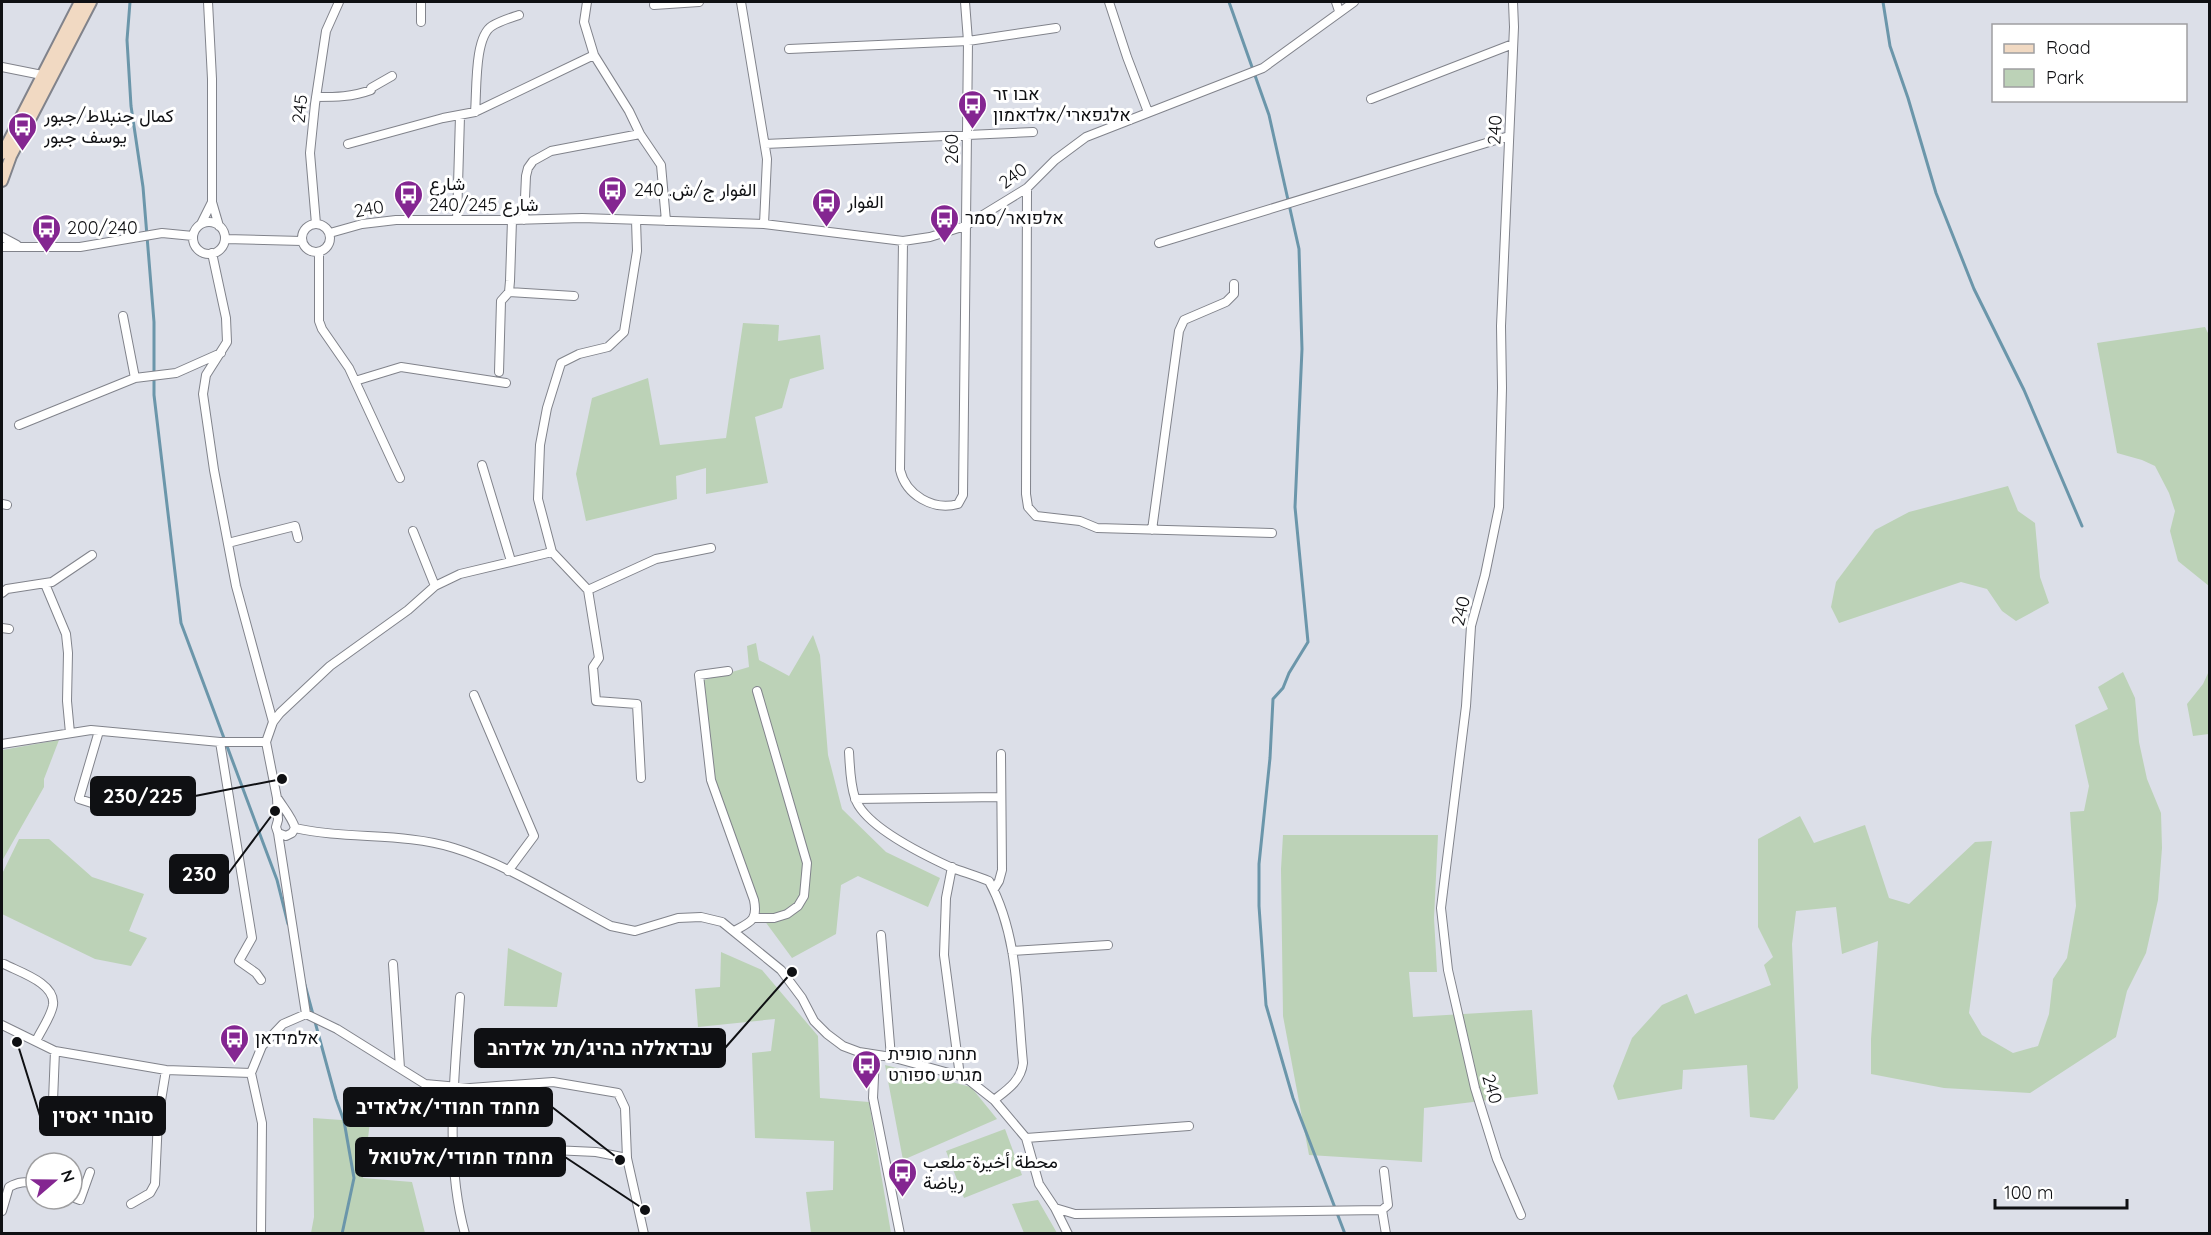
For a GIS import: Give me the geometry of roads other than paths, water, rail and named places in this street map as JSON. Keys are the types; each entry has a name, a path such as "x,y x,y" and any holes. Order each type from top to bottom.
{"main road":[{"path":"2,154 80,2"},
{"path":"2,181 11,156 91,2"}],"street":[{"path":"208,2 212,79 212,202 225,239 221,248 212,253 199,249 194,241 197,227 207,216 212,202"},
{"name":"245","path":"316,224 310,153 326,31 339,2"},
{"path":"421,2 421,22"},
{"path":"587,2 584,22 594,55 629,111 640,134 661,165 666,221"},
{"path":"654,5 699,2"},
{"path":"741,2 767,159 764,225"},
{"name":"260","path":"903,241 900,470 907,487 916,496 935,504 951,506 958,504 963,495 968,40 964,2"},
{"path":"1109,2 1148,112"},
{"path":"1336,2 1339,11"},
{"name":"240","path":"330,233 362,224 396,220 582,218 764,225 903,241 930,237 965,226 1027,188 1055,160 1086,137 1263,68 1354,2"},
{"name":"240","path":"1514,2 1501,326 1499,507 1485,575 1471,626 1466,706 1441,908 1448,970 1472,1076 1497,1159 1521,1215"},
{"path":"476,112 479,55 483,36 491,26 519,15"},
{"path":"789,49 968,40 1056,28"},
{"path":"1371,99 1513,44"},
{"path":"348,144 443,118 476,112 594,55"},
{"path":"2,68 42,75"},
{"path":"316,97 350,97 371,90 392,76"},
{"path":"457,220 460,116"},
{"path":"765,144 1033,132"},
{"path":"524,220 526,176 533,160 551,151 640,134"},
{"path":"1159,243 1509,136"},
{"path":"1027,188 1026,494 1028,507 1036,516 1080,521 1097,528 1272,533"},
{"path":"499,372 501,301 509,292 512,220"},
{"path":"636,220 637,251 624,332 608,347 579,354 561,363 547,408 540,445 538,499 552,552 588,590 599,658 593,667 596,701 637,704 641,778"},
{"path":"201,224 210,222 219,226"},
{"path":"316,224 325,227 330,233 329,244 319,252 307,248 303,241 305,229 316,224"},
{"path":"2,247 80,247 162,233 194,236"},
{"path":"2,237 21,247"},
{"path":"225,239 303,241"},
{"path":"319,252 319,321 349,368 400,478"},
{"path":"212,253 226,318 227,342 206,375 204,394 213,470 236,586 273,722"},
{"path":"1152,530 1179,331 1184,320 1227,302 1234,294 1233,284"},
{"path":"509,292 574,296"},
{"path":"123,316 135,378"},
{"path":"20,425 135,378 176,373 222,352"},
{"path":"355,381 401,368 506,383"},
{"path":"482,465 511,561"},
{"path":"228,543 295,526 298,538"},
{"path":"413,531 435,586"},
{"path":"588,590 656,559 711,548"},
{"path":"306,1014 281,853 282,834 276,827 277,798 266,742 273,722 330,666 408,610 435,586 460,574 552,552"},
{"path":"2,593 8,589 52,582 92,555"},
{"path":"45,584 66,634 70,733"},
{"path":"728,671 699,675 711,780 756,911 749,923 734,931"},
{"path":"754,918 781,916 798,906 804,896 807,863 757,691"},
{"path":"474,695 534,836 508,871"},
{"path":"2,744 70,733 99,731 220,742 266,742"},
{"path":"99,731 79,799 117,811"},
{"path":"220,742 252,938 239,961 256,973 261,980"},
{"path":"849,752 855,799 864,814 879,827 952,867 990,881 1000,901 1010,935 1023,1063 1022,1073 1012,1086 994,1100"},
{"path":"994,889 1002,870 1001,754"},
{"path":"855,799 1000,797"},
{"path":"277,798 288,817 293,821 295,828 292,833 282,834"},
{"path":"278,820 288,817"},
{"path":"295,828 318,833 422,841 455,848 508,871 611,926 623,930 635,931 678,918 701,917 722,922 781,970 802,998 814,1020 843,1046 859,1052 891,1057 960,1076 994,1100 1026,1138 1039,1184 1068,1233"},
{"path":"952,867 946,898 944,955 960,1076"},
{"path":"881,935 891,1057"},
{"path":"1012,951 1108,945"},
{"path":"4,964 45,986 52,997 52,1007 36,1041"},
{"path":"393,964 400,1068"},
{"path":"460,997 454,1086 455,1187 465,1233"},
{"path":"261,1233 262,1123 251,1073 262,1046 283,1024 306,1014 337,1029 425,1084 470,1088 553,1082 618,1094 625,1107 627,1158 644,1233"},
{"path":"2,1025 55,1051 166,1070 251,1073"},
{"path":"53,1101 55,1051"},
{"path":"875,1056 873,1098 900,1233"},
{"path":"131,1203 150,1193 155,1184 158,1119 166,1070"},
{"path":"1026,1138 1189,1126"},
{"path":"553,1150 596,1152 627,1158"},
{"path":"1055,1208 1075,1214 1382,1210 1388,1204 1384,1171"},
{"path":"84,1189 90,1172"},
{"path":"2,1211 9,1187 24,1182"},
{"path":"1382,1210 1386,1233"}],"waterway":[{"path":"130,2 127,40 131,106 143,187 154,322 154,395 181,623 277,880 288,924"},
{"path":"1229,2 1269,115 1299,249 1302,349 1295,507 1308,642 1289,673 1283,688 1273,699 1270,758 1259,864 1259,906 1266,1005 1293,1098 1345,1234"},
{"path":"1883,2 1890,46 1936,193 1974,289 2024,390 2082,526"},
{"path":"305,985 344,1121 354,1178 342,1234"}],"place":[{"name":"אבו זר אלגפארי/אלדאמון","path":"972,130"},
{"name":"كمال جنبلاط/جبور يوسف جبور","path":"23,152"},
{"name":"الفوار ج/ش. 240","path":"613,216"},
{"name":"شارع 240/شارع 245","path":"408,220"},
{"name":"الفوار","path":"826,228"},
{"name":"אלפואר/סמר","path":"944,244"},
{"name":"200/240","path":"46,254"},
{"name":"230/225","path":"282,779"},
{"name":"230","path":"275,811"},
{"name":"עבדאללה בהיג/תל אלדהב","path":"792,972"},
{"name":"סובחי יאסין","path":"17,1042"},
{"name":"אלמידאן","path":"234,1064"},
{"name":"תחנה סופית מגרש ספורט","path":"867,1090"},
{"name":"מחמד חמודי/אלאדיב","path":"620,1160"},
{"name":"محطة أخيرة-ملعب رياضة","path":"902,1198"},
{"name":"מחמד חמודי/אלטואל","path":"645,1210"}]}
